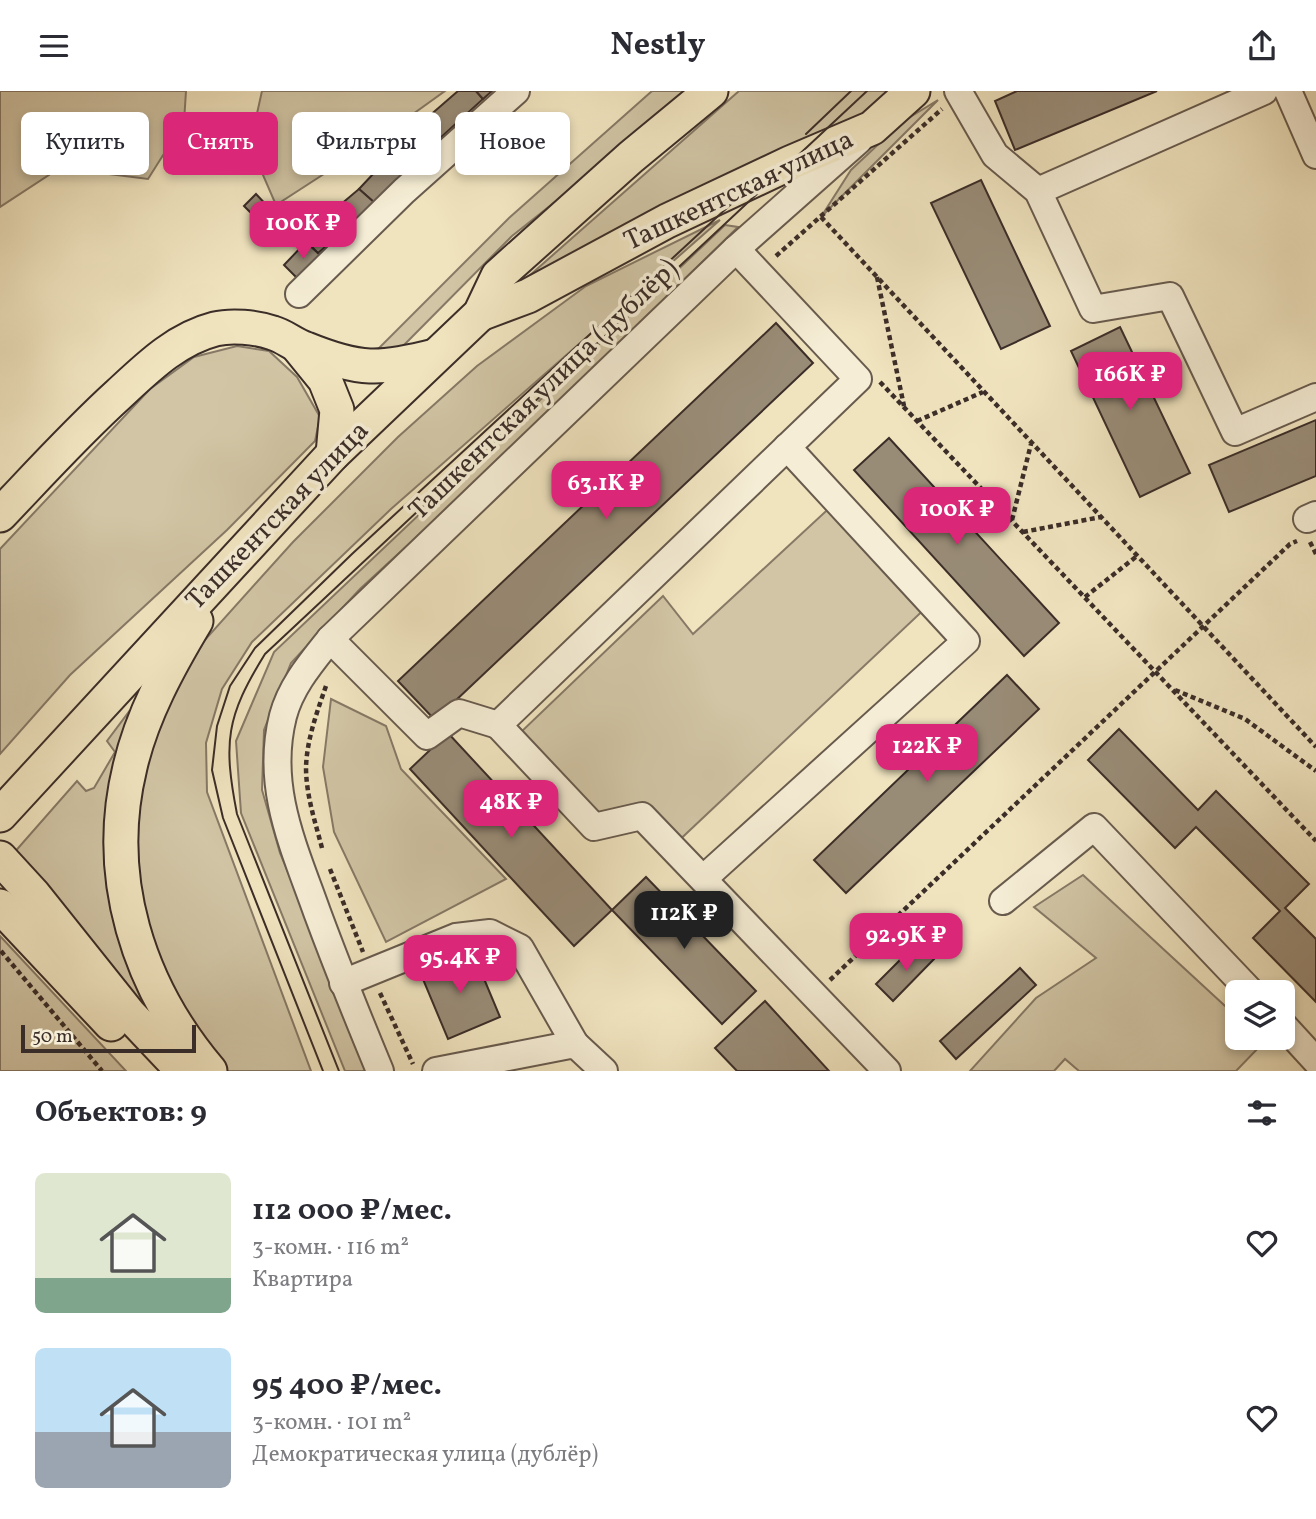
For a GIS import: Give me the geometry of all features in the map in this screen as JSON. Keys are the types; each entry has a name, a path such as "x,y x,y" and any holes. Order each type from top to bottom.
{"main road":[{"name":"Ташкентская улица","path":"0,815 333,454 480,314 498,276 631,157 711,91"},
{"name":"Ташкентская улица","path":"480,314 527,296 667,221 872,128 913,91"},
{"path":"0,515 79,429 171,349 216,329 250,328 274,333 297,346 337,362 373,367 393,366 436,356"},
{"path":"297,346 325,380 337,410 333,454"},
{"path":"210,1071 194,1052 159,996 142,961 128,918 121,835 130,766 145,718 177,652 232,563"},
{"path":"0,858 34,895 129,1014 183,1071"},
{"path":"0,906 156,1071"}],"street":[{"path":"299,294 396,199 516,91"},
{"path":"1038,191 1264,91"},
{"path":"1288,91 1316,155"},
{"path":"960,94 995,155 1038,191 1093,309 1170,296 1235,432 1316,397"},
{"name":"Ташкентская улица (дублёр)","path":"380,1071 343,983 284,820 277,765 283,715 301,674 339,647 872,128"},
{"path":"498,725 858,379 743,256"},
{"path":"703,879 966,641 787,447"},
{"path":"339,647 427,736 459,713 498,725 594,827 642,815 887,1071"},
{"path":"1003,901 1094,827 1240,980"},
{"path":"343,983 456,937 490,933 520,948 575,1044 604,1071"},
{"path":"1295,1038 1316,1061"},
{"path":"436,1071 575,1044"}],"path":[{"path":"743,256 766,264 960,94"},
{"path":"821,217 1316,747"},
{"path":"877,277 904,407"},
{"path":"877,379 1316,841"},
{"path":"918,421 983,392"},
{"path":"1012,520 1032,444"},
{"path":"1024,533 1101,517"},
{"path":"814,995 1310,524"},
{"path":"1084,597 1137,556"},
{"path":"324,855 309,802 306,765 313,726 339,647"},
{"path":"1171,688 1245,719 1316,771"},
{"path":"330,868 371,971 416,1071"},
{"path":"0,950 102,1071"}],"shaded area":[{"path":"0,91 186,91 185,112 163,112 163,155 148,179 117,175 149,175 149,112 21,112 21,175 49,175 0,207"},
{"path":"262,91 445,91 416,112 292,112 292,175 322,175 276,205 263,175 278,175 278,112 257,112"},
{"path":"652,91 695,91 512,236 398,351 368,359 509,218 557,175 570,175 570,164"},
{"path":"739,91 888,91 855,120 512,291"},
{"path":"938,100 821,217 851,170 902,122"},
{"path":"720,220 391,509 252,642 222,689 206,743 207,792 311,1071 226,1071 130,924 132,779 160,709 203,642 293,542 398,437 477,366 586,286"},
{"path":"725,225 738,227 484,475 360,589 291,663 264,730 262,790 280,853 370,1071 345,1071 241,813 236,741 274,652"},
{"path":"237,346 269,351 297,377 320,417 315,441 227,530 70,675 0,754 0,549 150,389 194,357"},
{"path":"837,501 931,603 672,847 642,816 594,827 521,732 663,596 693,634"},
{"path":"331,699 386,726 401,769 506,879 386,942 334,832 323,767"},
{"path":"128,713 112,837 192,1071 5,863 77,781 86,791 94,788 115,752 107,741"},
{"path":"1083,875 1225,1006 1225,1050 1256,1050 1236,1071 1079,1071 1065,1059 1054,1071 970,1071 1036,998 1096,958 1034,907"},
{"path":"0,936 126,1071 0,1071"}],"building":[{"path":"458,91 476,91 483,99 469,112 455,112 455,125 441,137 441,112 434,112"},
{"path":"476,91 492,91 483,99"},
{"path":"1017,91 1157,91 1015,150 995,101"},
{"path":"372,175 404,175 376,204 359,189"},
{"path":"981,180 1050,326 1001,349 931,203"},
{"path":"359,189 376,204 318,253 302,237"},
{"path":"256,194 272,211 261,223 244,206"},
{"path":"306,242 322,257 299,280 284,265"},
{"path":"776,323 813,363 435,720 398,681"},
{"path":"1120,327 1190,473 1140,497 1071,351"},
{"path":"1316,420 1316,476 1229,512 1209,465"},
{"path":"889,438 1059,623 1024,656 854,470"},
{"path":"1007,675 1039,709 846,893 814,860"},
{"path":"1119,729 1198,810 1216,791 1309,884 1285,908 1316,939 1316,1002 1253,938 1280,911 1196,827 1175,848 1088,760"},
{"path":"448,733 612,910 574,946 410,769"},
{"path":"646,877 756,991 722,1024 612,910"},
{"path":"925,944 937,956 893,1001 876,984 901,959 906,964"},
{"path":"472,950 500,1017 448,1039 420,972"},
{"path":"1020,968 1036,985 956,1059 940,1041"},
{"path":"765,1001 829,1071 737,1071 715,1048"}],"tram line":[{"path":"806,134 851,91"},
{"path":"339,1071 237,814 229,748 235,713 252,676 265,654 867,91"},
{"path":"323,1071 223,818 212,770 217,726 230,686 255,648 352,554 755,182"}]}
